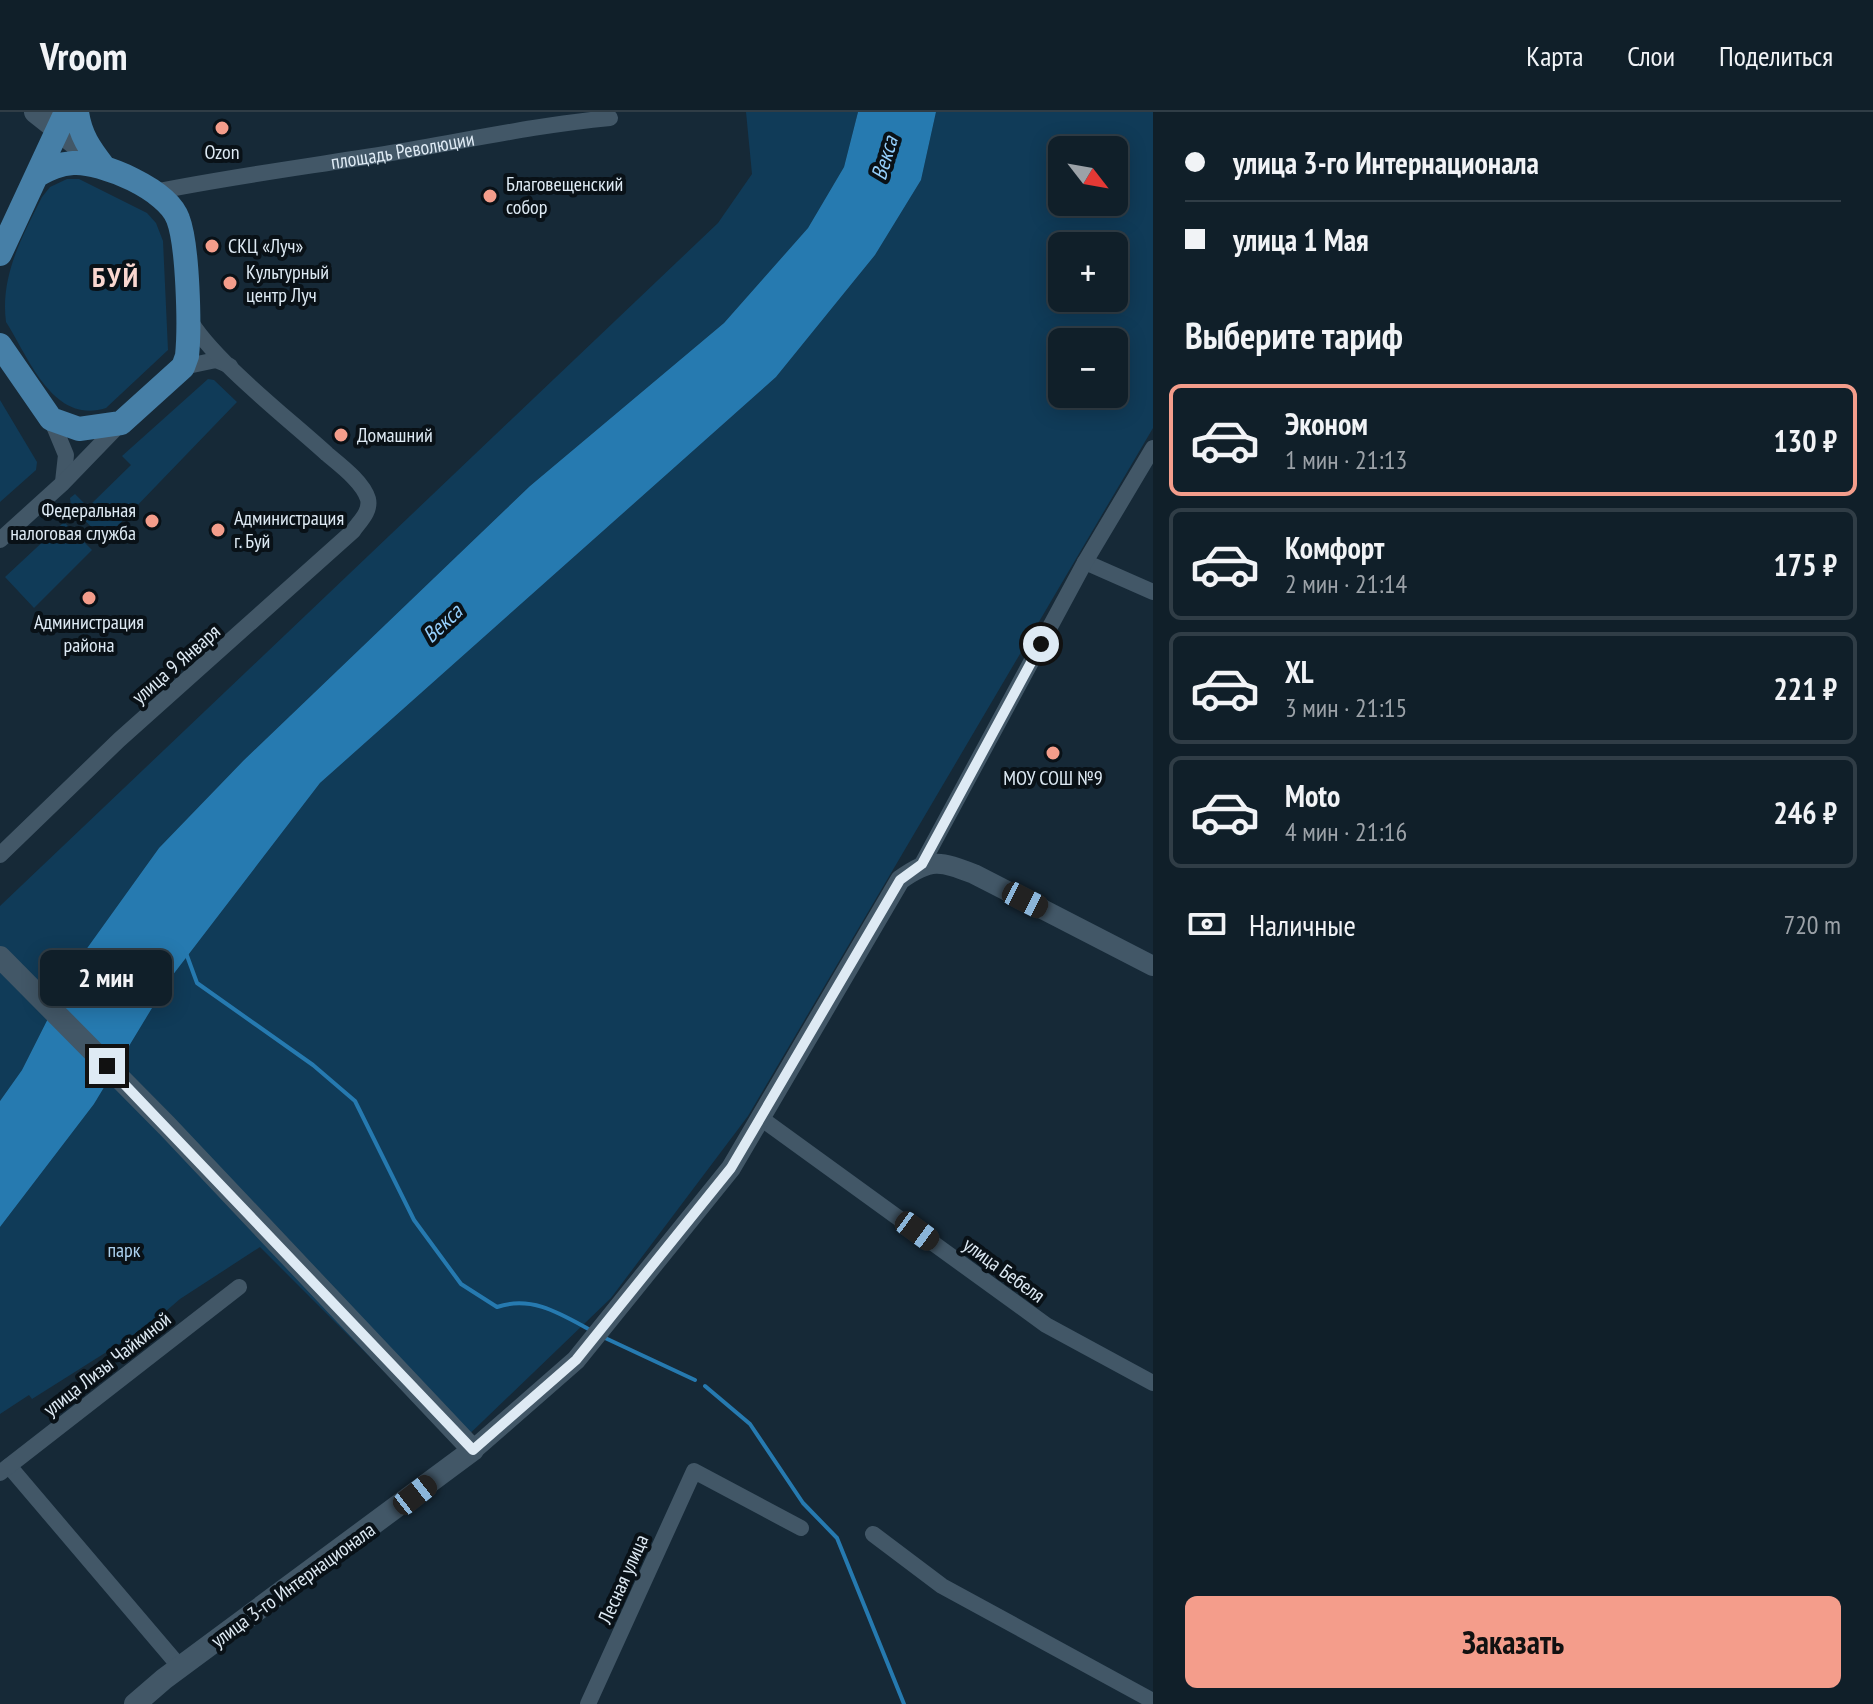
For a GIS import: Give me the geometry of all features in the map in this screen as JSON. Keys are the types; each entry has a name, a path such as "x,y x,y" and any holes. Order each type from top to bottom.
{"main road":[{"path":"35,112 62,121 104,167"},
{"path":"35,112 42,123 45,141 38,175"},
{"path":"77,112 79,128 104,167"},
{"path":"0,254 62,121"},
{"path":"0,345 51,419 90,430 121,423 183,367 189,343 178,218 154,192 104,167 76,162 56,165 38,175"},
{"path":"4,961 167,1126 473,1450"},
{"name":"улица 3-го Интернационала","path":"135,1704 180,1667 473,1450"}],"street":[{"name":"площадь Революции","path":"154,192 423,148 546,124 610,118"},
{"path":"178,218 183,199 196,183"},
{"path":"187,315 194,329 232,366"},
{"path":"183,367 216,360 232,366"},
{"name":"улица 9 Января","path":"0,855 119,740 353,531 367,512 368,499 352,476 232,366"},
{"path":"51,419 66,455 63,483"},
{"path":"0,540 63,483 121,423"},
{"name":"улица 3-го Интернационала","path":"473,1450 576,1360 731,1168 900,880 922,864 1085,562 1153,448"},
{"path":"1085,562 1153,592"},
{"path":"922,864 945,863 974,874 1153,966"},
{"name":"улица Бебеля","path":"762,1119 1046,1325 1153,1383"},
{"name":"улица Лизы Чайкиной","path":"4,1470 239,1287"},
{"path":"4,1470 180,1667"},
{"name":"Лесная улица","path":"588,1704 694,1471 801,1528"},
{"path":"873,1534 942,1586 1153,1701"}],"green space":[{"path":"746,112 858,112 844,167 808,228 724,323 530,486 244,760 159,848 75,965 22,1070 0,1101 0,906 718,223 752,174"},
{"name":"парк","path":"936,112 1153,112 1153,428 748,1116 611,1298 458,1445 260,1247 180,1299 151,1324 32,1399 29,1395 0,1414 0,1227 94,1104 169,980 320,783 776,377 875,255 921,180"},
{"path":"67,179 79,179 147,213 156,223 163,241 168,350 106,408 87,411 71,407 45,385 6,322 6,289 20,242 42,197 50,187"},
{"path":"208,379 214,380 237,402 104,540 71,506 70,498 75,494 88,507 131,465 122,456"},
{"path":"0,400 37,462 36,470 0,502"},
{"path":"64,522 92,550 34,608 5,577"}],"water":[{"name":"Векса","path":"858,112 936,112 921,180 875,255 776,377 320,783 169,980 94,1104 0,1227 0,1101 22,1070 75,965 159,848 244,760 530,486 724,323 808,228 844,167"}],"waterway":[{"path":"186,953 197,983 313,1065 355,1101 414,1220 461,1284 497,1307 522,1303 546,1308 592,1331"},
{"path":"603,1337 695,1380"},
{"path":"705,1386 750,1424 803,1503 837,1538 904,1704"}],"place":[{"name":"Ozon","path":"222,128"},
{"name":"Благовещенский собор","path":"490,196"},
{"name":"СКЦ «Луч»","path":"212,246"},
{"name":"Культурный центр Луч","path":"230,283"},
{"name":"Домашний","path":"341,435"},
{"name":"Федеральная налоговая служба","path":"152,521"},
{"name":"Администрация г. Буй","path":"218,530"},
{"name":"Администрация района","path":"89,598"},
{"name":"МОУ СОШ №9","path":"1053,753"}],"district":[{"name":"БУЙ","path":"116,277"}],"route":[{"path":"107,1066 473,1450 531,1403 576,1360 731,1168 878,923 900,880 922,864 1041,644"}]}
